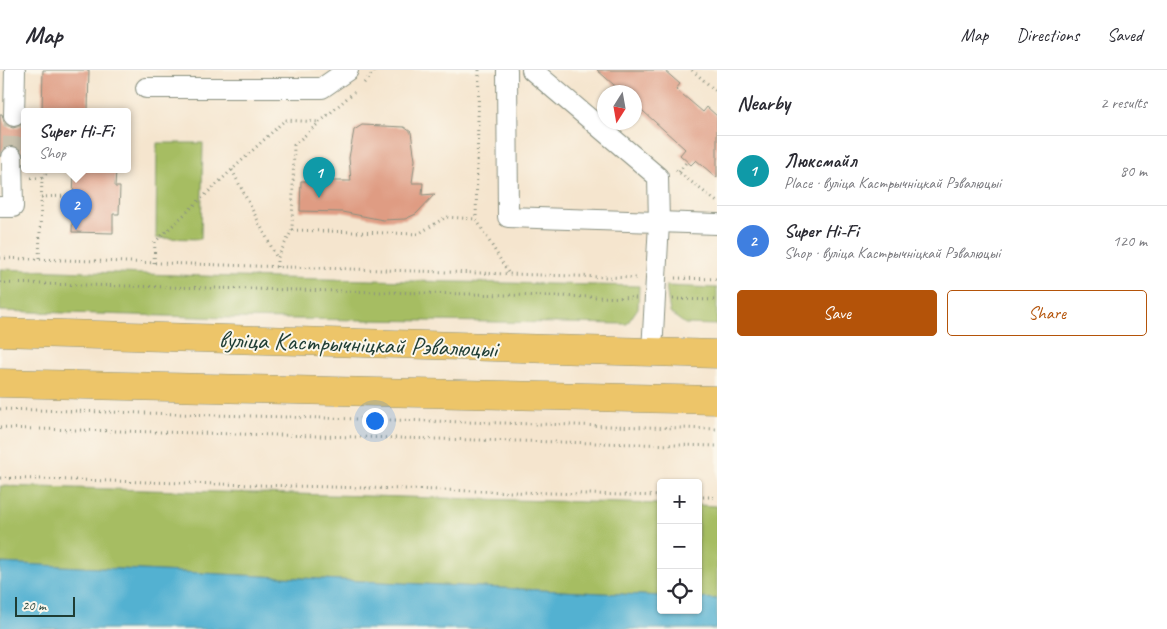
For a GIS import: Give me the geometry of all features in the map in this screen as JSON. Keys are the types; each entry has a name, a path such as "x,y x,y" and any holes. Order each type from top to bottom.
{"highway":[{"name":"вуліца Кастрычніцкай Рэвалюцыі","path":"0,332 717,354"},
{"name":"вуліца Кастрычніцкай Рэвалюцыі","path":"0,383 717,400"}],"lane":[{"path":"14,116 15,70"},
{"path":"146,88 322,88 348,70"},
{"path":"507,70 508,217 717,224"},
{"path":"532,70 658,177 659,222 652,352"},
{"path":"0,207 12,207 12,157"}],"path":[{"path":"362,85 375,70"},
{"path":"479,70 476,219 509,274"},
{"path":"692,70 717,92"},
{"path":"277,258 292,230 294,146 355,91"},
{"path":"154,263 154,242 285,120 320,122"},
{"path":"679,172 687,161"},
{"path":"232,170 277,258 278,267"},
{"path":"42,178 47,173"},
{"path":"41,197 66,196"},
{"path":"292,230 418,234 446,217 476,219"},
{"path":"0,258 717,279"},
{"path":"0,283 717,300"},
{"path":"0,409 717,429"},
{"path":"0,428 717,446"},
{"path":"0,478 657,496"},
{"path":"702,497 717,497"}],"green space":[{"path":"157,143 203,143 201,239 156,238"},
{"path":"0,269 235,277 639,286 638,308 627,324 230,318 0,311"},
{"path":"666,286 717,288 717,325 685,324 670,313"},
{"path":"0,486 657,504 657,596 0,563"},
{"path":"702,505 717,506 717,599 702,598"}],"water":[{"path":"0,563 657,596 657,614 702,614 702,598 717,599 717,629 0,629"}],"building":[{"path":"43,70 89,70 88,108 42,108"},
{"path":"597,70 664,70 680,84 676,89 703,112 707,107 717,116 717,178 696,160 691,165 680,155 685,149 642,110 642,85 614,85"},
{"path":"0,114 2,114 4,122 8,126 13,128 21,125 21,151 18,147 12,145 5,147 0,157"},
{"path":"362,125 404,127 411,132 415,160 412,183 423,183 422,195 435,194 416,214 405,219 383,220 342,212 300,211 301,181 351,181 349,158 354,130"},
{"path":"74,173 116,173 115,187 120,187 119,214 113,214 113,233 72,232"}],"tunnel":[{"path":"12,157 14,116"}],"place":[{"name":"Люксмайл","path":"319,198"},
{"name":"Super Hi-Fi","path":"76,230"}]}
